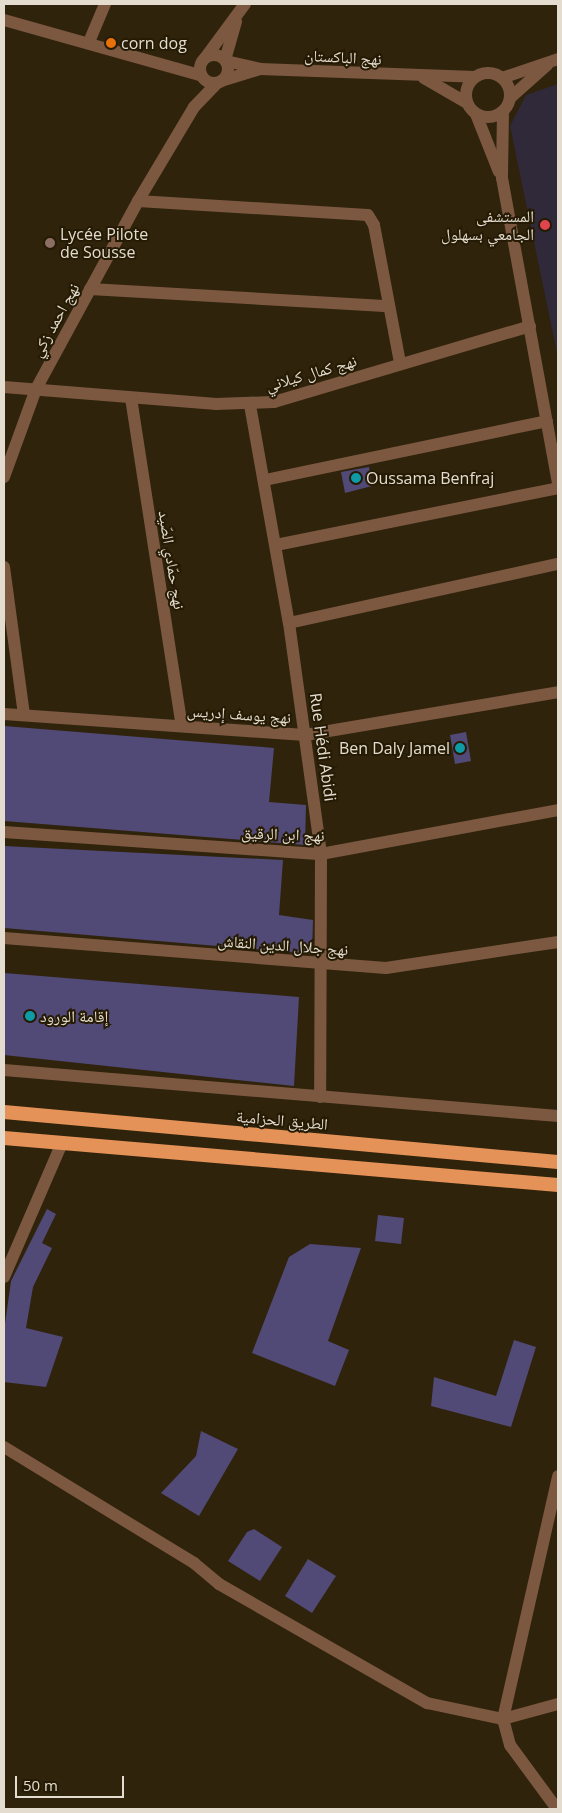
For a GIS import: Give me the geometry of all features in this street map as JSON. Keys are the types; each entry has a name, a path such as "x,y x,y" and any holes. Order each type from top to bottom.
{"highway":[{"name":"الطريق الحزامية","path":"4,1112 558,1162"},
{"path":"4,1138 558,1185"},
{"path":"525,1183 558,1196"}],"street":[{"path":"89,42 105,4"},
{"path":"4,20 162,61 219,82 228,70 225,61 236,22 245,4"},
{"path":"201,76 205,58 236,22"},
{"path":"162,61 205,58 215,55 225,61"},
{"name":"نهج الباكستان","path":"225,61 260,69 424,78 475,77"},
{"path":"276,545 558,486 502,178 476,114 467,103 466,88 475,77 488,72 502,78 554,61"},
{"path":"502,178 503,111 510,98 554,61"},
{"name":"نهج الباكستان","path":"219,82 260,69"},
{"name":"نهج احمد زكي","path":"194,107 201,76"},
{"name":"نهج الباكستان","path":"424,78 467,103"},
{"path":"502,78 510,98"},
{"name":"نهج احمد زكي","path":"4,477 36,389 90,289 138,201 194,107 219,82"},
{"path":"476,114 490,117 503,111"},
{"path":"138,201 362,213 374,225 400,362"},
{"path":"90,289 389,306"},
{"name":"نهج كمال كيلاني","path":"4,387 131,398 250,405 304,394 400,362 530,326"},
{"name":"نهج حمّادي الصّيد","path":"131,398 182,726"},
{"name":"Rue Hédi Abidi","path":"250,405 265,480 289,623 321,854 324,966 320,1096"},
{"path":"265,480 547,421"},
{"path":"289,623 558,564"},
{"path":"4,568 24,715"},
{"name":"نهج يوسف إدريس","path":"4,714 305,735 558,692"},
{"name":"نهج ابن الرقيق","path":"4,832 321,854 558,810"},
{"name":"نهج جلال الدين النقاش","path":"4,938 324,966 422,965 558,942"},
{"path":"4,1070 558,1116"},
{"path":"4,1276 62,1143"},
{"path":"4,1447 194,1563 219,1584 414,1697 444,1708 503,1719 558,1704"},
{"path":"557,1809 510,1745 503,1719 558,1476"}],"shaded area":[{"name":"المستشفى الجامعي بسهلول","path":"558,84 558,358 510,126 526,95"}],"building":[{"name":"Oussama Benfraj","path":"369,467 372,486 345,493 341,472"},
{"path":"4,726 274,748 269,802 306,805 305,845 4,821"},
{"name":"Ben Daly Jamel","path":"466,732 471,761 455,764 450,735"},
{"path":"4,846 283,860 279,915 313,920 312,954 4,928"},
{"path":"4,973 299,997 294,1086 4,1055"},
{"path":"47,1209 56,1214 42,1243 52,1248 33,1287 26,1328 63,1337 46,1387 4,1382 4,1331 11,1281"},
{"path":"378,1215 404,1218 401,1244 375,1241"},
{"path":"310,1244 361,1248 328,1341 349,1350 335,1386 252,1353 289,1257"},
{"path":"514,1340 536,1347 511,1427 431,1406 434,1377 496,1396"},
{"path":"201,1431 238,1449 199,1516 161,1493 196,1456"},
{"path":"254,1529 282,1547 260,1581 228,1561 247,1532"},
{"path":"308,1559 336,1576 312,1613 285,1596"}],"place":[{"name":"corn dog","path":"111,43"},
{"name":"المستشفى الجامعي بسهلول","path":"545,225"},
{"name":"Lycée Pilote de Sousse","path":"50,243"},
{"name":"Oussama Benfraj","path":"356,478"},
{"name":"Ben Daly Jamel","path":"460,748"},
{"name":"إقامة الورود","path":"30,1016"}]}
